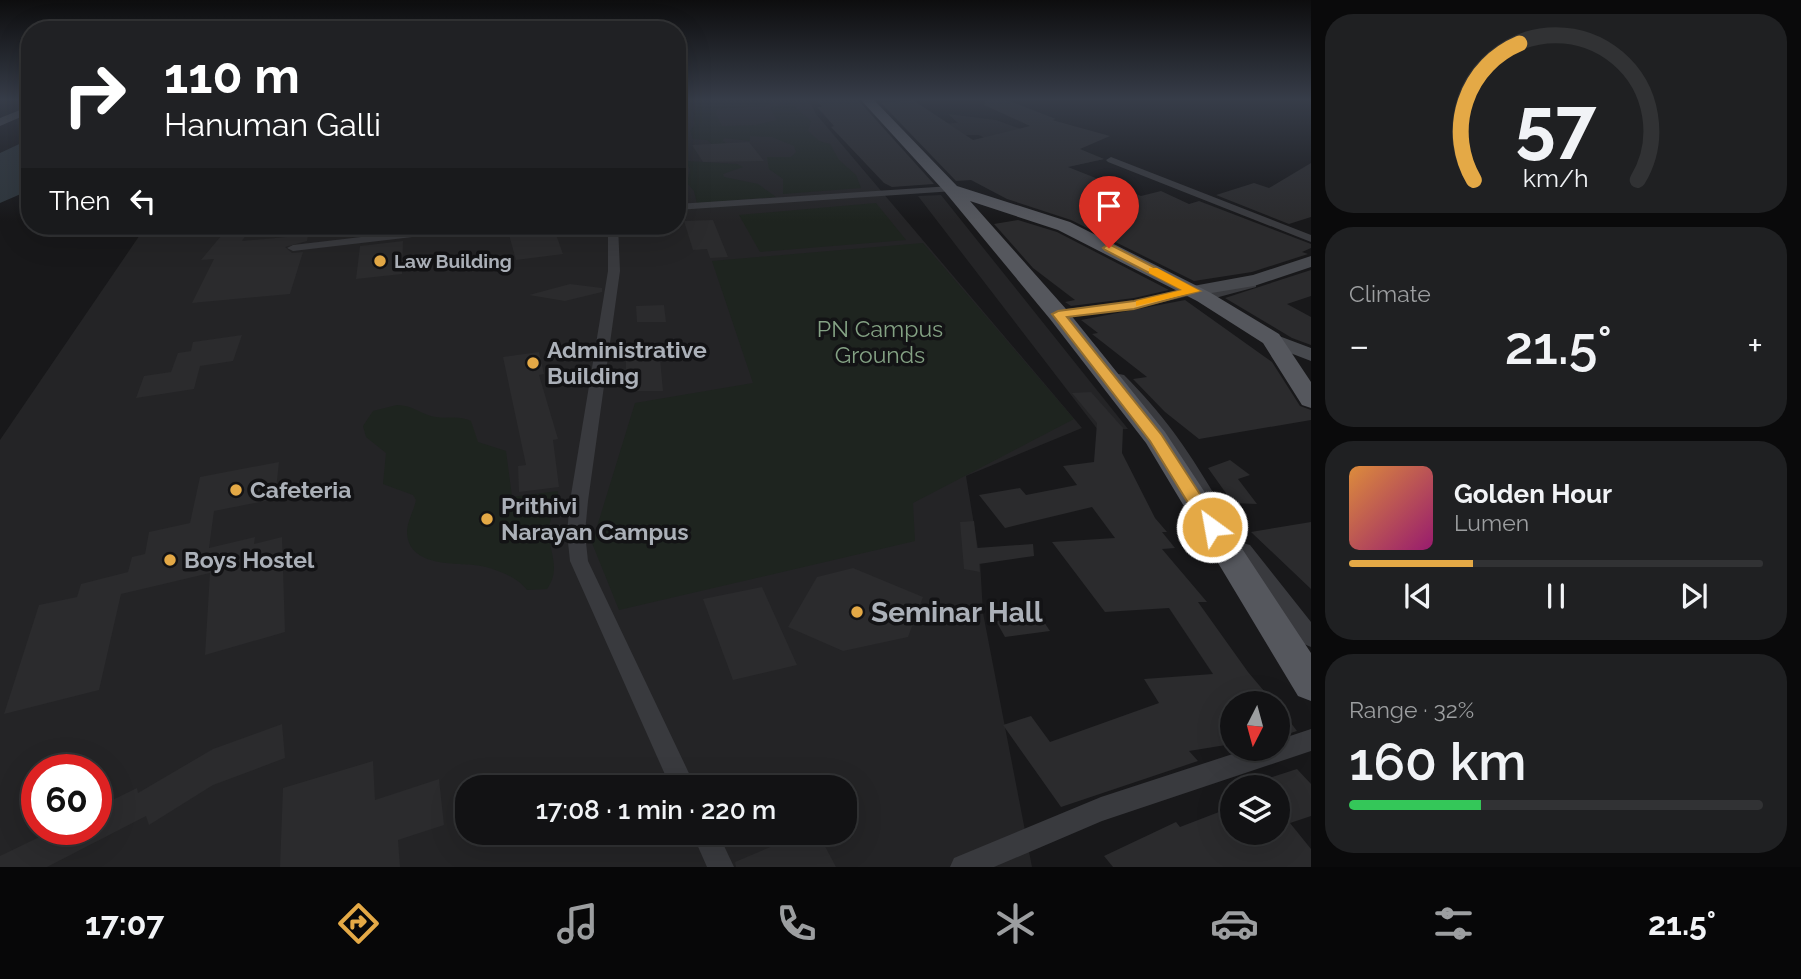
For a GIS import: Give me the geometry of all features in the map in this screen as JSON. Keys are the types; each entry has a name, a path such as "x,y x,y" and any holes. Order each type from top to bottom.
{"main road":[{"path":"905,140 1062,314 1156,438 1311,684"},
{"path":"951,189 1064,226 1198,294 1271,339 1311,355"},
{"path":"1198,294 1255,283 1311,263"},
{"path":"1271,339 1311,400"}],"street":[{"path":"1111,160 1311,239"},
{"path":"686,206 951,189"},
{"path":"293,248 404,235"},
{"path":"613,235 614,271 579,500 576,533 579,561 678,775"},
{"path":"1062,314 1198,294"},
{"path":"1062,314 1148,407 1176,443 1200,486 1251,563 1311,638"},
{"path":"963,867 1101,809 1311,740"},
{"path":"711,845 721,867"}],"shaded area":[{"name":"Prithivi Narayan Campus","path":"686,140 838,140 1082,428 966,476 980,561 983,613 1032,867 0,867 0,440 140,235 686,235"},
{"path":"989,140 1053,140 1104,159 1071,166 1002,147"},
{"path":"21,143 21,194 0,203 0,153"},
{"path":"941,195 1128,429 1098,430 918,196"}],"green space":[{"path":"708,140 723,140 728,144 714,146"},
{"path":"780,140 818,140 830,144 839,160 856,175 861,188 783,194 783,179 769,169 767,157 791,157 796,152 794,146"},
{"path":"686,161 737,164 743,167 723,174 724,177 758,184 776,197 697,203 694,191 687,183 690,170"},
{"path":"876,203 906,240 760,252 739,215"},
{"name":"PN Campus Grounds","path":"923,243 1074,419 913,503 915,541 619,610 592,543 635,403 753,383 712,261"},
{"path":"397,405 440,418 462,418 471,421 478,442 506,451 512,497 558,491 549,529 554,574 547,589 527,590 517,581 495,570 443,563 423,557 415,551 409,543 407,532 416,500 413,495 383,484 386,453 366,437 363,426 373,411"}],"building":[{"path":"844,140 895,140 934,184 892,187 884,183"},
{"path":"917,140 1100,140 1080,149 1104,159 1068,167 1141,196 1161,191 1189,204 1199,201 1311,244 1311,248 1302,252 1308,254 1252,272 1194,281 1071,220 1007,199 971,180 956,181"},
{"path":"749,142 764,161 703,162 692,145"},
{"path":"1311,163 1311,217 1289,224 1216,195 1254,183 1269,188"},
{"path":"713,220 728,257 710,258 707,249 693,250 686,221"},
{"path":"1018,220 1057,232 1169,290 1134,298 1071,306 1065,302 1075,300 1033,268 994,224"},
{"path":"222,235 246,235 242,241 308,235 307,241 285,247 292,253 303,252 290,294 192,303 214,259 201,260"},
{"path":"509,235 556,235 563,254 516,260"},
{"name":"Law Building","path":"403,241 402,274 356,279 360,246"},
{"path":"1311,270 1311,296 1287,304 1311,317 1311,345 1292,338 1225,298"},
{"path":"570,284 602,288 602,292 565,301 529,295"},
{"path":"1185,300 1272,362 1300,406 1311,410 1311,420 1199,439 1165,412 1133,379 1147,377 1092,334 1098,333 1081,320"},
{"path":"664,305 666,322 637,322 636,306"},
{"path":"242,335 233,361 200,366 194,389 136,398 144,376 171,372 178,353 191,351 193,342"},
{"path":"539,352 544,374 539,375 558,439 553,440 559,487 519,492 518,466 526,465 503,357"},
{"path":"660,358 663,391 634,391 635,374 626,375 626,359"},
{"path":"1091,392 1123,428 1122,453 1155,518 1167,532 1162,532 1175,548 1162,549 1207,602 1198,602 1264,691 1220,691 1220,746 1189,751 1198,761 1061,807 1003,725 1031,716 1050,742 1159,703 1144,679 1213,674 1169,608 1105,612 1052,542 1115,538 1092,507 1005,528 979,495 1020,488 1026,495 1077,485 1063,466 1094,462 1097,423 1072,393"},
{"path":"1230,460 1250,475 1238,479 1257,504 1233,503 1208,468"},
{"path":"279,462 275,499 214,511 209,548 255,537 254,544 282,537 285,632 205,655 210,573 121,594 99,690 4,714 39,605 77,597 81,584 128,572 132,557 145,554 149,532 190,523 200,477"},
{"path":"974,521 977,548 1033,544 1034,556 979,564 980,572 964,569 960,522"},
{"path":"1311,522 1311,589 1251,532"},
{"name":"Seminar Hall","path":"853,568 923,597 908,637 843,651 788,627 817,577"},
{"path":"762,587 797,665 733,680 703,599"},
{"path":"1040,616 1050,631 1005,637 996,621"},
{"path":"1290,722 1297,731 1290,733"},
{"path":"282,724 285,758 213,785 149,825 146,816 112,834 112,800 137,788 138,793 213,749"},
{"path":"373,761 375,800 439,779 444,825 398,840 400,867 280,867 283,788"},
{"path":"1297,769 1311,784 1311,816 1290,823 1290,775 1279,775"},
{"path":"1220,812 1220,845 1290,845 1290,823 1311,849 1311,867 1113,867 1104,856 1176,822 1180,827"},
{"path":"23,845 90,845 47,867 0,867 0,856"},
{"path":"775,845 824,845 836,867 736,867 735,862"}],"slow traffic":[{"path":"1141,303 1193,291 1153,270"}],"place":[{"name":"Law Building","path":"380,261"},
{"name":"Administrative Building","path":"533,363"},
{"name":"Cafeteria","path":"236,490"},
{"name":"Prithivi Narayan Campus","path":"487,519"},
{"name":"Boys Hostel","path":"170,560"},
{"name":"Seminar Hall","path":"857,612"}],"route":[{"path":"1109,248 1193,291 1093,312 1058,314 1156,438 1212,527"}]}
